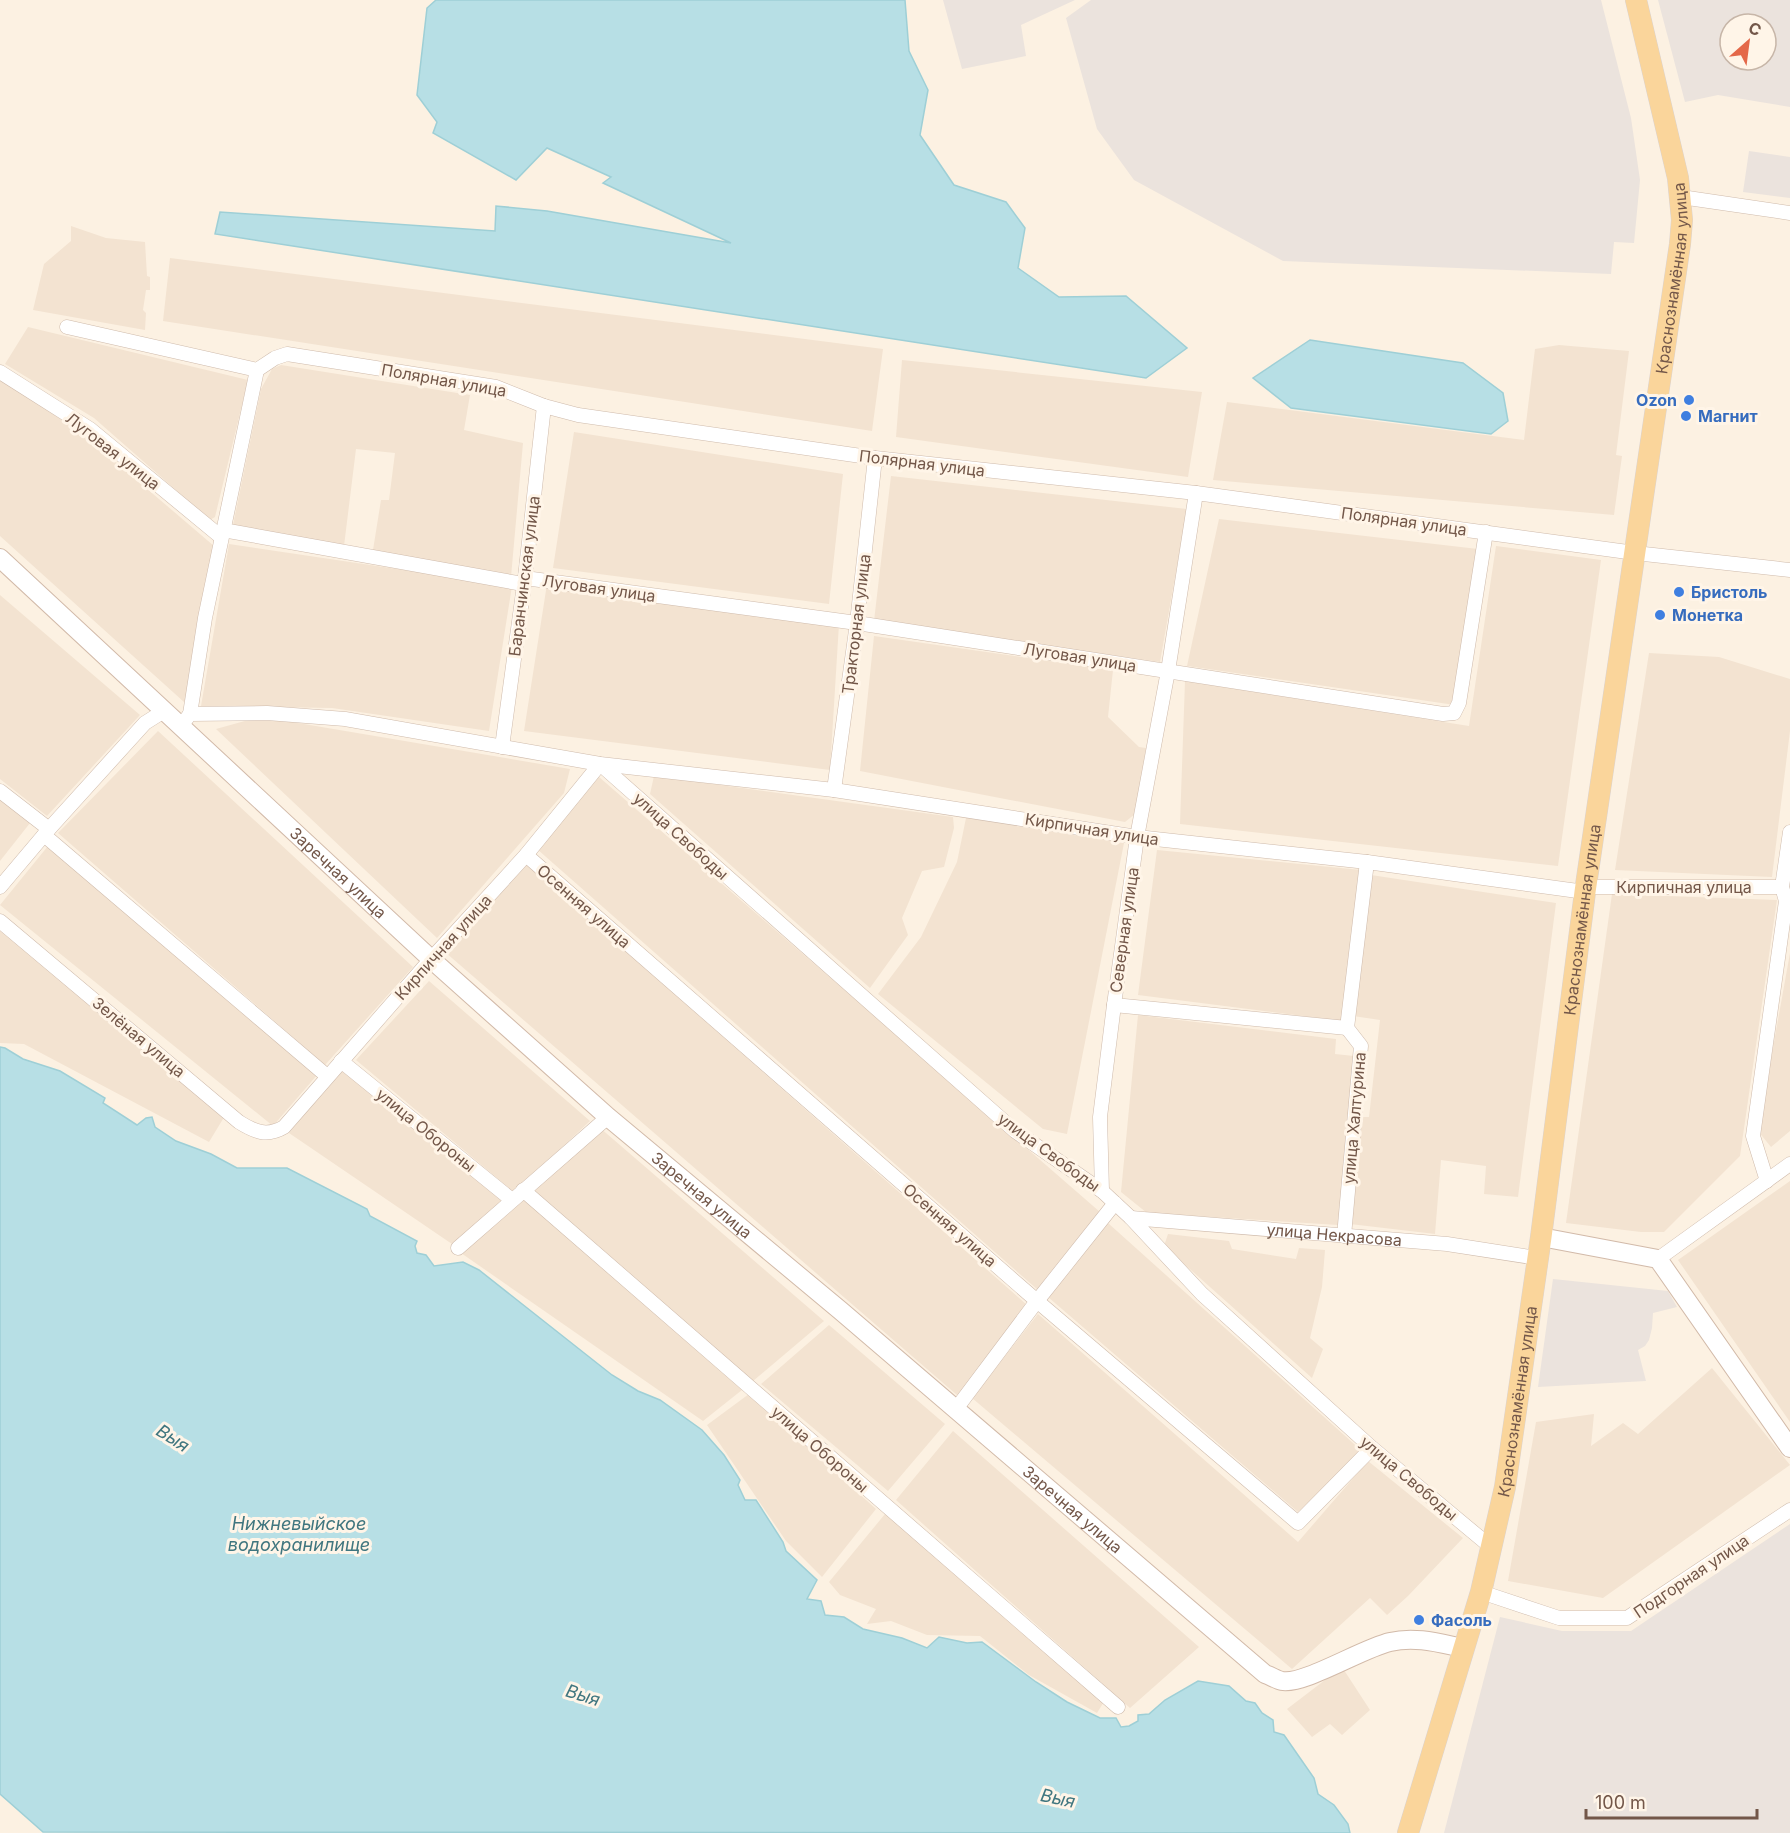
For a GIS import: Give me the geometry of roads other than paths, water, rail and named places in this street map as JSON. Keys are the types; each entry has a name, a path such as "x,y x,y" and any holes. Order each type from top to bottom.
{"main road":[{"name":"Краснознамённая улица","path":"1408,1833 1481,1592 1505,1487 1539,1247 1585,890 1680,244 1681,197 1636,0"}],"street":[{"path":"1681,197 1790,213"},
{"path":"67,327 256,370 186,720"},
{"name":"Полярная улица","path":"256,370 275,358 287,354 496,387 544,406 578,415 875,458 1196,493 1635,553 1790,570"},
{"name":"Луговая улица","path":"0,372 90,429 222,533 524,581 857,623 1443,714 1454,713 1459,703 1486,532"},
{"name":"Баранчинская улица","path":"502,747 544,406"},
{"name":"Тракторная улица","path":"834,790 857,623 875,458"},
{"name":"Северная улица","path":"1102,1191 1100,1117 1114,1005 1137,837 1168,671 1196,493"},
{"name":"Заречная улица","path":"0,558 164,711 186,720 431,959 608,1117 956,1409 1265,1674 1283,1681 1303,1679 1369,1647 1392,1641 1428,1640 1463,1648"},
{"path":"0,887 46,832 145,723 164,711"},
{"name":"Кирпичная улица","path":"186,720 267,713 345,720 600,764 834,790 1137,837 1367,862 1585,890 1786,897"},
{"name":"Кирпичная улица","path":"284,1127 431,959 526,855 600,764"},
{"name":"улица Свободы","path":"600,764 1015,1131 1102,1191 1131,1218 1202,1294 1372,1448 1491,1547"},
{"path":"0,791 327,1076"},
{"path":"1767,1181 1753,1136 1786,897 1790,832"},
{"name":"Осенняя улица","path":"526,855 1037,1301 1298,1523 1372,1448"},
{"name":"улица Халтурина","path":"1344,1236 1362,1046 1347,1028 1367,862"},
{"name":"Зелёная улица","path":"0,921 239,1122 254,1131 264,1133 274,1133 284,1127"},
{"path":"1114,1005 1347,1028"},
{"name":"улица Обороны","path":"341,1061 512,1200"},
{"path":"458,1248 608,1117"},
{"path":"1790,1164 1658,1259 1790,1448"},
{"name":"улица Обороны","path":"523,1190 1118,1707"},
{"path":"956,1409 1037,1301 1115,1203"},
{"name":"улица Некрасова","path":"1131,1218 1447,1244 1539,1247 1658,1259"},
{"name":"Подгорная улица","path":"1481,1592 1559,1618 1627,1618 1790,1510"}],"water":[{"path":"436,0 905,0 909,51 928,90 920,135 954,185 1006,202 1025,228 1018,268 1059,297 1126,296 1187,348 1146,378 215,234 220,212 495,231 496,206 547,211 731,243 603,183 611,177 547,148 516,180 433,133 437,122 417,95 427,8"},
{"path":"1310,340 1463,363 1503,393 1508,421 1491,434 1291,408 1253,378"},
{"name":"Нижневыйское водохранилище","path":"0,1047 23,1059 60,1071 105,1098 103,1103 137,1125 146,1118 152,1117 155,1127 176,1141 211,1154 237,1168 287,1168 367,1209 370,1216 417,1241 415,1246 417,1253 426,1255 434,1266 463,1262 479,1270 612,1375 638,1391 660,1400 702,1430 724,1455 740,1480 738,1485 745,1500 756,1500 783,1542 786,1551 817,1580 807,1599 821,1601 825,1615 844,1617 863,1629 902,1638 927,1648 939,1637 967,1643 982,1642 1067,1702 1100,1718 1116,1718 1121,1727 1138,1721 1138,1715 1149,1714 1165,1700 1198,1681 1229,1686 1246,1701 1255,1703 1262,1713 1273,1720 1274,1732 1284,1735 1314,1778 1318,1794 1334,1805 1348,1824 1350,1833 43,1832 0,1794"}],"place":[{"name":"Ozon","path":"1689,400"},
{"name":"Магнит","path":"1686,416"},
{"name":"Бристоль","path":"1679,592"},
{"name":"Монетка","path":"1660,615"},
{"name":"Фасоль","path":"1419,1620"}],"water label":[{"name":"Выя","path":"173,1438"},
{"name":"Выя","path":"583,1695"},
{"name":"Выя","path":"1058,1798"}]}
